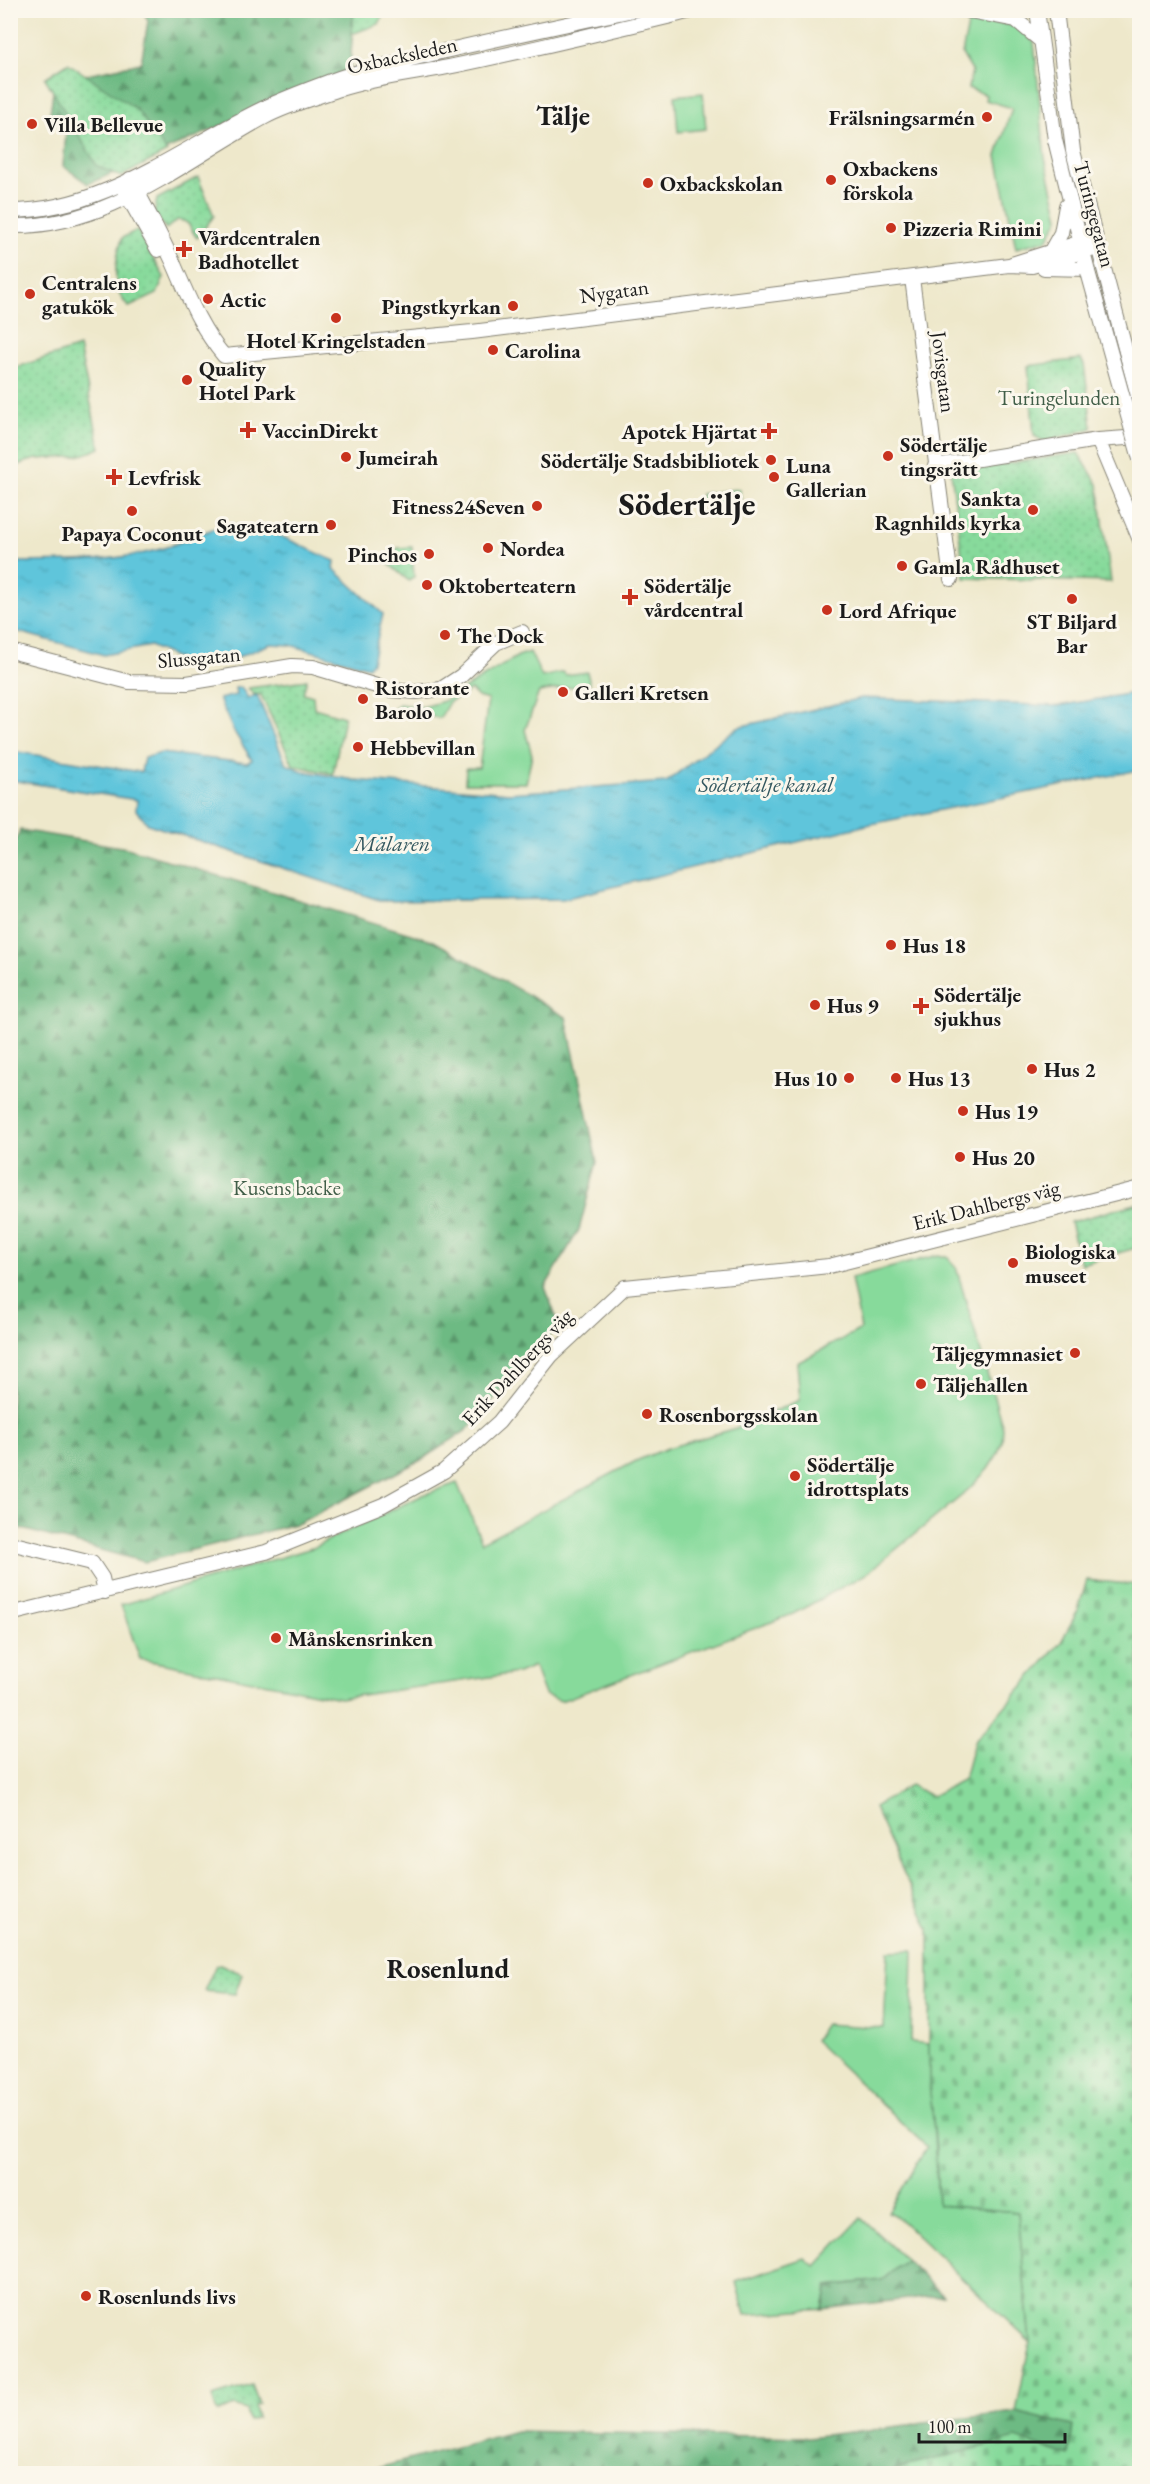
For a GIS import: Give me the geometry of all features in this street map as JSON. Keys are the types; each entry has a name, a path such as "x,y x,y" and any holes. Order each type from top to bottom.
{"street":[{"name":"Oxbacksleden","path":"129,188 265,107 338,78 462,46 633,10"},
{"name":"Oxbacksleden","path":"129,188 267,116 341,89 528,50 696,10"},
{"path":"964,10 1016,20 1040,40"},
{"name":"Turingegatan","path":"1037,10 1055,140 1067,195 1140,459"},
{"name":"Turingegatan","path":"1056,10 1073,151 1140,405"},
{"path":"10,211 41,211 129,188"},
{"path":"10,226 41,225 72,219 129,188"},
{"name":"Nygatan","path":"129,188 212,342 224,356 472,332 654,307 1009,265 1032,266 1097,243"},
{"path":"1052,249 1064,224 1067,195"},
{"name":"Nygatan","path":"1009,265 1052,249 1081,248"},
{"path":"1032,266 1088,271"},
{"name":"Jovisgatan","path":"912,278 951,579"},
{"path":"935,466 1098,440 1140,437"},
{"path":"1098,440 1140,540"},
{"name":"Slussgatan","path":"10,651 129,682 187,683 292,666 313,667 390,690 416,692 441,689 461,676 496,643 522,632"},
{"name":"Erik Dahlbergs väg","path":"10,1614 266,1552 383,1505 444,1471 499,1422 551,1356 625,1287 829,1266 1140,1188"},
{"path":"10,1543 92,1563 102,1578 105,1592"}],"green space":[{"path":"237,10 240,14 247,10 354,11 350,70 88,184 63,166 66,134 50,113 54,85 92,73 141,63 148,21 143,11"},
{"path":"354,10 385,11 379,24 352,34"},
{"path":"969,20 1014,25 1034,42 1045,158 1059,218 1047,240 1016,248 997,156 1012,108 985,100 986,95 968,88 972,71 962,54"},
{"path":"68,63 136,109 167,152 121,177 97,166 45,78"},
{"path":"703,93 706,129 678,132 675,96"},
{"path":"198,177 214,216 197,238 188,224 182,221 177,220 166,229 154,214 157,199"},
{"path":"137,230 164,277 157,294 129,307 119,292 116,265 122,238"},
{"path":"79,347 100,448 77,456 26,462 11,471 11,369"},
{"name":"Turingelunden","path":"1081,359 1084,364 1092,428 1045,442 1034,436 1028,366"},
{"path":"1078,453 1098,484 1111,582 965,578 951,472"},
{"path":"739,489 741,500 702,505 701,494"},
{"path":"412,547 414,577 409,581 384,560 398,548"},
{"path":"530,652 542,677 563,672 566,675 587,672 590,684 539,692 525,730 532,755 526,783 465,783 466,768 479,768 488,700 478,697 471,690 449,702 440,718 392,711 399,704 423,707 444,701 518,656"},
{"path":"307,680 303,693 313,696 314,708 344,717 333,774 293,765 261,695 253,694 248,688"},
{"name":"Kusens backe","path":"20,830 127,848 434,941 566,1017 597,1162 579,1230 545,1287 559,1325 467,1430 421,1460 299,1523 145,1562 11,1526 10,853"},
{"path":"1139,1203 1139,1247 1081,1264 1070,1222"},
{"name":"Södertälje idrottsplats","path":"938,1255 947,1257 956,1267 1003,1428 1002,1442 997,1455 988,1469 965,1493 866,1574 793,1614 561,1701 545,1695 534,1666 518,1673 340,1698 140,1659 121,1605 312,1548 423,1495 457,1483 482,1542 638,1460 668,1448 736,1428 800,1400 797,1363 861,1329 851,1278"},
{"path":"1087,1580 1139,1585 1139,2473 890,2473 1016,2438 1069,2456 1073,2426 1016,2412 1030,2342 1018,2212 938,2205 936,2147 929,2083 929,1929 874,1807 910,1785 932,1796 964,1779 974,1742 1061,1642 1078,1610"},
{"path":"913,1950 911,2042 929,2044 938,2205 1018,2212 1030,2342 899,2218 888,2212 927,2147 814,2040 825,2024 884,2028 888,1951"},
{"path":"220,1964 242,1974 235,1994 204,1991 216,1965"},
{"path":"861,2218 906,2260 882,2280 828,2286 823,2309 745,2315 736,2282 805,2258 816,2266"},
{"path":"906,2260 943,2295 823,2309 828,2286 882,2280"},
{"path":"252,2385 259,2404 255,2406 257,2418 249,2421 246,2410 235,2406 217,2412 212,2397"},
{"path":"1016,2412 1073,2426 1069,2456 1140,2473 374,2474 374,2469 516,2431 808,2437"}],"water":[{"path":"226,525 269,532 335,561 334,569 383,614 372,662 368,667 290,645 270,644 236,658 234,664 226,660 190,664 150,646 104,655 11,630 11,562 84,560 139,554 166,547"},
{"name":"Södertälje kanal","path":"241,687 248,698 257,695 286,764 303,771 354,780 509,793 666,782 738,727 862,698 1058,706 1139,692 1139,770 871,824 563,899 382,901 148,824 136,810 137,800 11,780 11,751 141,772 144,758 161,753 247,763 252,760 233,730 219,699 236,695 235,688"}],"place":[{"name":"Frälsningsarmén","path":"987,117"},
{"name":"Villa Bellevue","path":"32,124"},
{"name":"Oxbackens förskola","path":"831,180"},
{"name":"Oxbackskolan","path":"648,183"},
{"name":"Pizzeria Rimini","path":"891,228"},
{"name":"Vårdcentralen Badhotellet","path":"184,249"},
{"name":"Centralens gatukök","path":"30,294"},
{"name":"Actic","path":"208,299"},
{"name":"Pingstkyrkan","path":"513,306"},
{"name":"Hotel Kringelstaden","path":"336,318"},
{"name":"Carolina","path":"493,350"},
{"name":"Quality Hotel Park","path":"187,380"},
{"name":"VaccinDirekt","path":"248,430"},
{"name":"Apotek Hjärtat","path":"769,431"},
{"name":"Södertälje tingsrätt","path":"888,456"},
{"name":"Jumeirah","path":"346,457"},
{"name":"Södertälje Stadsbibliotek","path":"771,460"},
{"name":"Levfrisk","path":"114,477"},
{"name":"Luna Gallerian","path":"774,477"},
{"name":"Fitness24Seven","path":"537,506"},
{"name":"Sankta Ragnhilds kyrka","path":"1033,510"},
{"name":"Papaya Coconut","path":"132,511"},
{"name":"Sagateatern","path":"331,525"},
{"name":"Nordea","path":"488,548"},
{"name":"Pinchos","path":"429,554"},
{"name":"Gamla Rådhuset","path":"902,566"},
{"name":"Oktoberteatern","path":"427,585"},
{"name":"Södertälje vårdcentral","path":"630,597"},
{"name":"ST Biljard Bar","path":"1072,599"},
{"name":"Lord Afrique","path":"827,610"},
{"name":"The Dock","path":"445,635"},
{"name":"Galleri Kretsen","path":"563,692"},
{"name":"Ristorante Barolo","path":"363,699"},
{"name":"Hebbevillan","path":"358,747"},
{"name":"Hus 18","path":"891,945"},
{"name":"Hus 9","path":"815,1005"},
{"name":"Södertälje sjukhus","path":"921,1006"},
{"name":"Hus 2","path":"1032,1069"},
{"name":"Hus 10","path":"849,1078"},
{"name":"Hus 13","path":"896,1078"},
{"name":"Hus 19","path":"963,1111"},
{"name":"Hus 20","path":"960,1157"},
{"name":"Biologiska museet","path":"1013,1263"},
{"name":"Täljegymnasiet","path":"1075,1353"},
{"name":"Täljehallen","path":"921,1384"},
{"name":"Rosenborgsskolan","path":"647,1414"},
{"name":"Södertälje idrottsplats","path":"795,1476"},
{"name":"Månskensrinken","path":"276,1638"},
{"name":"Rosenlunds livs","path":"86,2296"}],"district":[{"name":"Tälje","path":"563,115"},
{"name":"Södertälje","path":"687,503"},
{"name":"Rosenlund","path":"448,1968"}],"water label":[{"name":"Mälaren","path":"392,843"}]}
